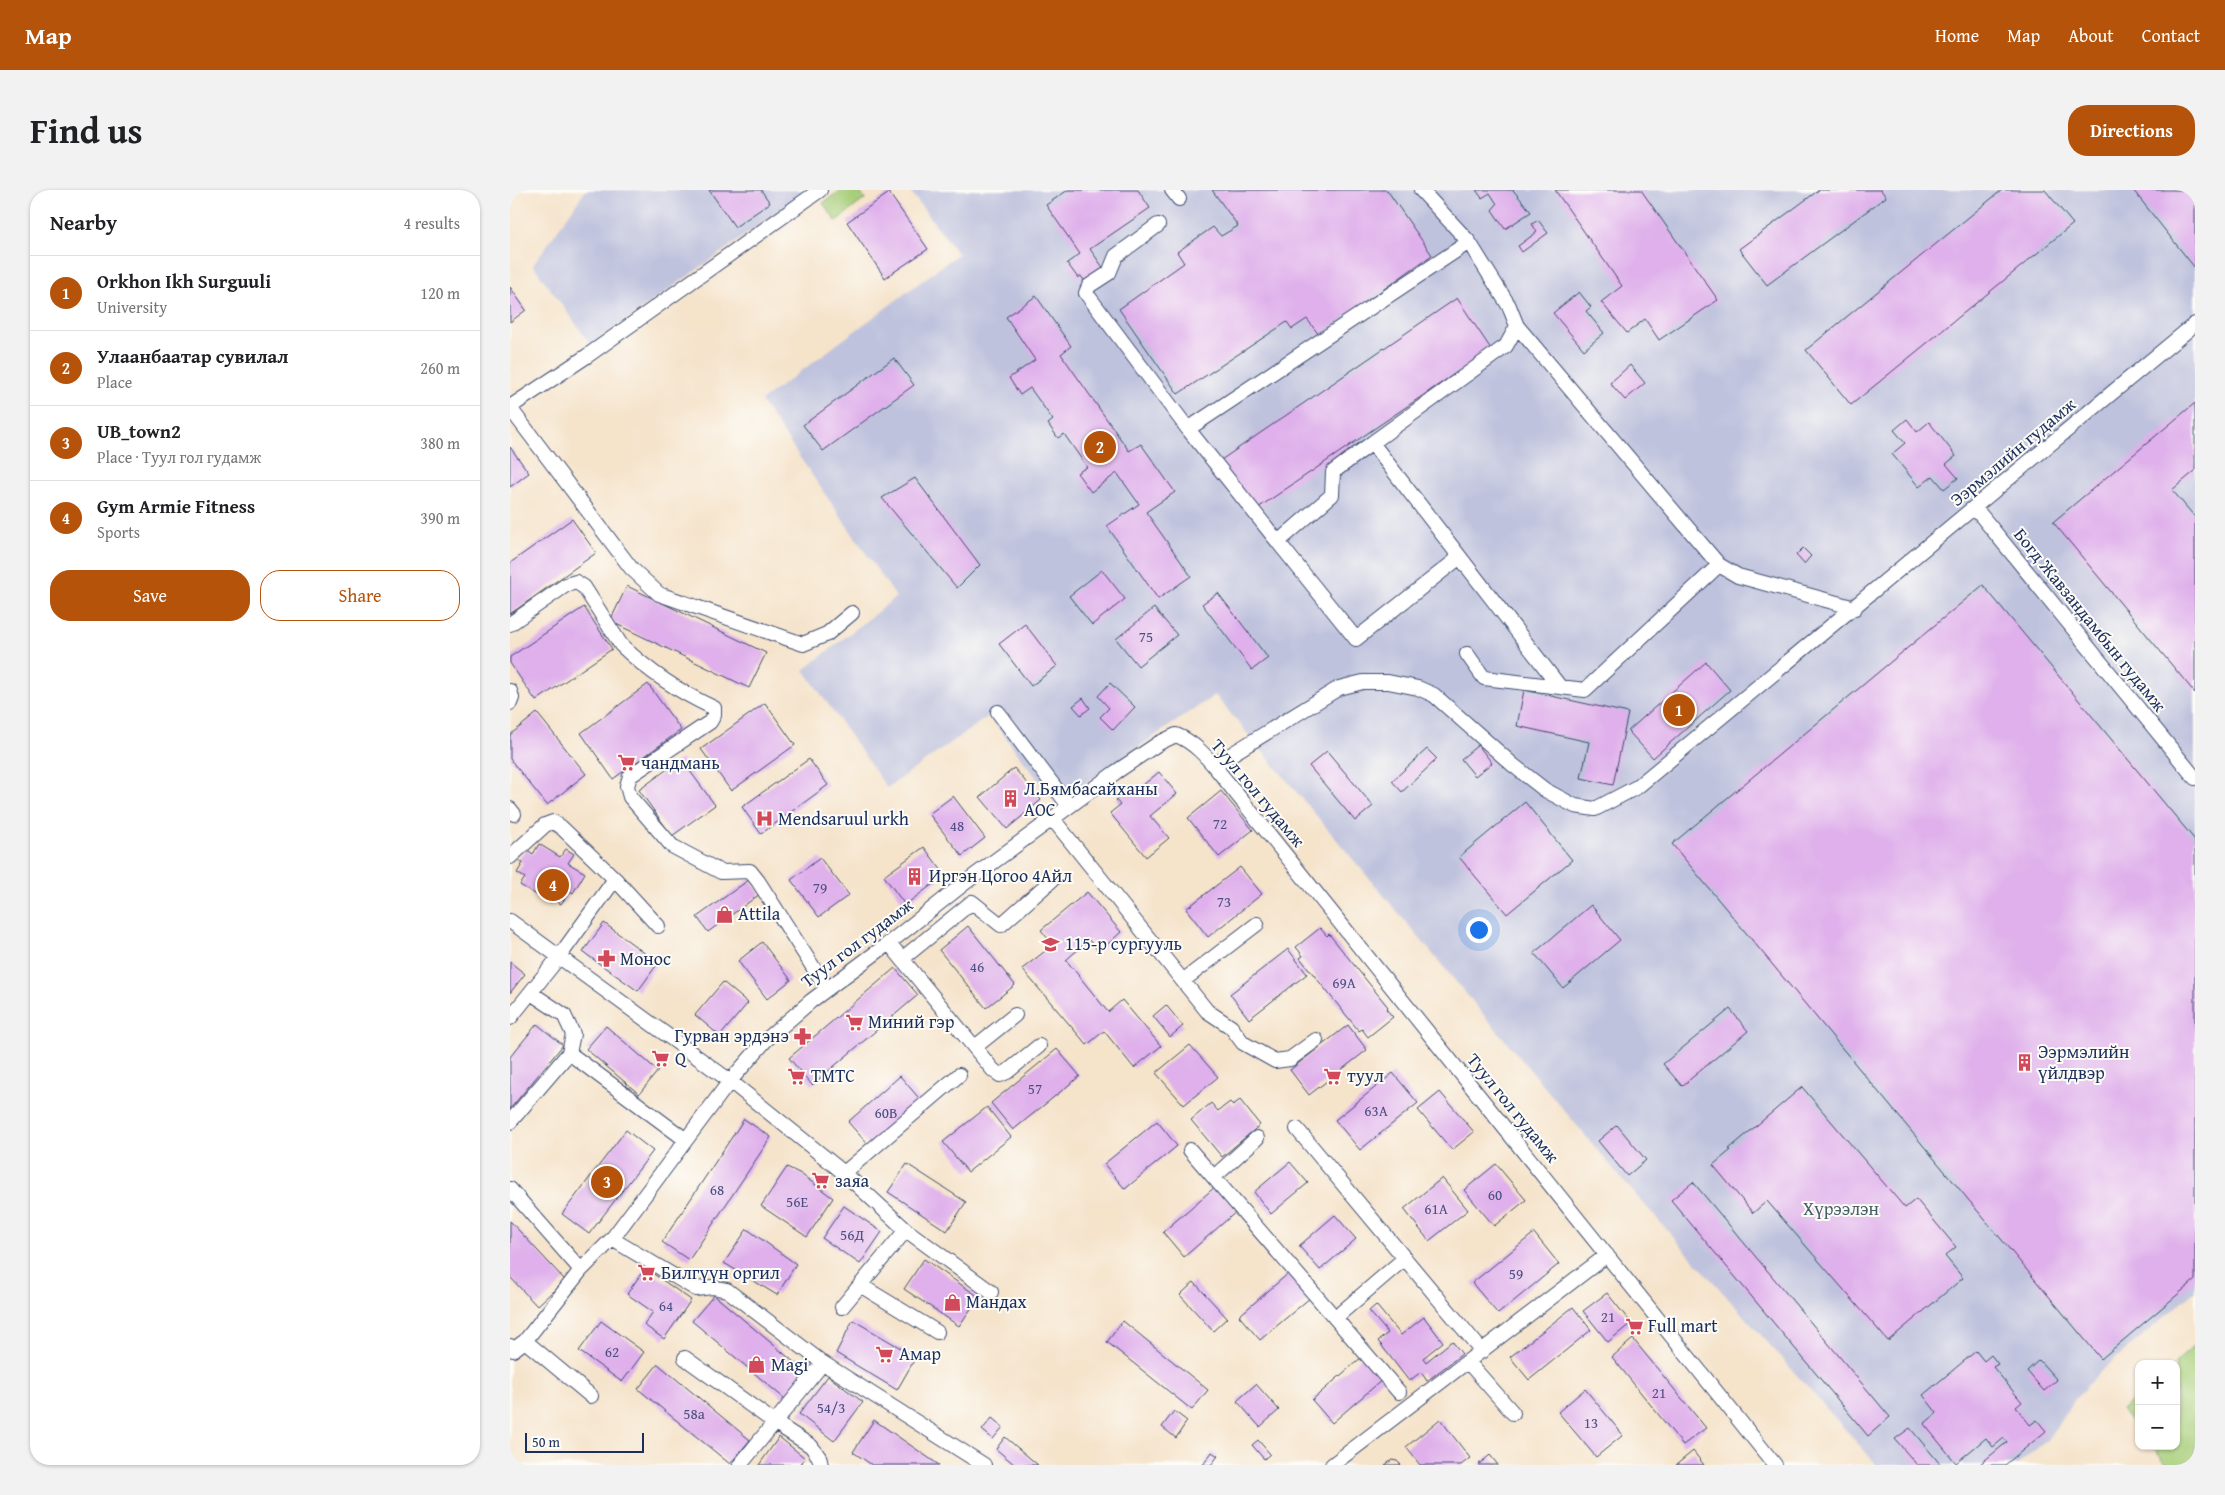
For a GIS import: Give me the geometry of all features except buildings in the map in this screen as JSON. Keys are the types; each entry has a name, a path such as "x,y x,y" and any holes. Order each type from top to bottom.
{"street":[{"path":"820,190 587,356 510,408 631,568 659,594 803,644 828,634 852,613"},
{"path":"1421,190 1469,242 1509,306 1517,326 1718,565 1738,576 1855,608"},
{"path":"1158,225 1116,256 1109,273 1089,286 1086,293 1188,428 1356,639 1460,556"},
{"path":"1188,428 1469,242"},
{"name":"Ээрмэлийн гудамж","path":"1214,766 1339,688 1363,682 1388,682 1418,688 1434,695 1512,765 1545,790 1575,806 1595,809 1637,787 2195,324"},
{"path":"1278,542 1332,495 1333,472 1506,346 1517,326"},
{"path":"1372,443 1560,687"},
{"name":"Богд Жавзандамбын гудамж","path":"1975,508 2195,778"},
{"path":"1467,654 1484,678 1585,690 1718,565"},
{"path":"510,624 566,584 576,582 584,587 621,645 640,663 688,696 714,708 714,715 710,722 630,776 627,786 630,797 672,846 721,872 750,871 758,880 827,989"},
{"path":"510,691 512,698 510,703"},
{"path":"998,712 1070,806"},
{"name":"Туул гол гудамж","path":"525,1341 581,1270 612,1239 730,1081 766,1040 827,989 1052,818 1158,743 1176,735 1187,739 1214,766 1775,1465"},
{"path":"1052,818 1208,1011 1231,1027 1244,1043 1276,1061 1290,1059 1316,1040"},
{"path":"510,857 545,824 553,822 561,827 615,879 658,926"},
{"path":"510,1018 559,957 615,879"},
{"path":"902,959 972,902 1001,925 1052,880"},
{"path":"510,921 730,1081 844,1173 906,1230 991,1292"},
{"path":"1184,980 1257,924"},
{"path":"890,942 993,1070 1000,1075 1007,1072 1039,1046"},
{"path":"510,1122 569,1053 573,1034 564,1015 531,992"},
{"path":"975,1047 1015,1015"},
{"path":"569,1053 686,1140"},
{"path":"844,1173 959,1075"},
{"path":"1297,1129 1482,1351"},
{"path":"1214,1177 1257,1138"},
{"path":"1190,1150 1399,1392"},
{"path":"510,1189 581,1270"},
{"path":"842,1307 906,1230"},
{"path":"612,1239 696,1289 712,1287 727,1290 823,1363 984,1465"},
{"path":"1332,1465 1607,1254"},
{"path":"1335,1318 1406,1258"},
{"path":"860,1284 937,1332"},
{"path":"510,1346 513,1350 525,1341 591,1396"},
{"path":"685,1358 774,1422 811,1446 819,1457 821,1465"},
{"path":"1468,1362 1512,1413"},
{"path":"740,1465 823,1363"}],"shaded area":[{"path":"586,190 809,190 591,345 533,265"},
{"path":"909,190 2195,190 2195,1291 2100,1372 2076,1398 2047,1440 2017,1465 1877,1465 1626,1184 1215,695 1056,803 989,716 887,788 804,670 896,597 761,401 958,254"}],"green space":[{"path":"841,190 858,190 865,199 836,221 823,203"},
{"path":"2195,1345 2195,1465 2168,1465 2155,1450 2180,1450 2180,1360 2178,1360"},
{"path":"2135,1398 2135,1426 2121,1410"}],"place":[{"name":"Улаанбаатар сувилал","path":"1100,447"},
{"name":"Orkhon Ikh Surguuli","path":"1679,710"},
{"name":"чандмань","path":"627,763"},
{"name":"Л.Бямбасайханы АОС","path":"1010,799"},
{"name":"Mendsaruul urkh","path":"764,819"},
{"name":"Иргэн Цогоо 4Айл","path":"915,876"},
{"name":"Gym Armie Fitness","path":"553,885"},
{"name":"Attila","path":"724,914"},
{"name":"115-р сургууль","path":"1051,944"},
{"name":"Монос","path":"606,959"},
{"name":"Миний гэр","path":"854,1022"},
{"name":"Гурван эрдэнэ","path":"803,1036"},
{"name":"Q","path":"661,1059"},
{"name":"Ээрмэлийн үйлдвэр","path":"2024,1062"},
{"name":"ТМТС","path":"797,1076"},
{"name":"туул","path":"1333,1076"},
{"name":"заяа","path":"821,1181"},
{"name":"UB_town2","path":"607,1182"},
{"name":"Билгүүн оргил","path":"647,1273"},
{"name":"Мандах","path":"952,1302"},
{"name":"Full mart","path":"1634,1326"},
{"name":"Амар","path":"885,1354"},
{"name":"Magi","path":"757,1365"}],"park label":[{"name":"Хүрээлэн","path":"1841,1209"}]}
